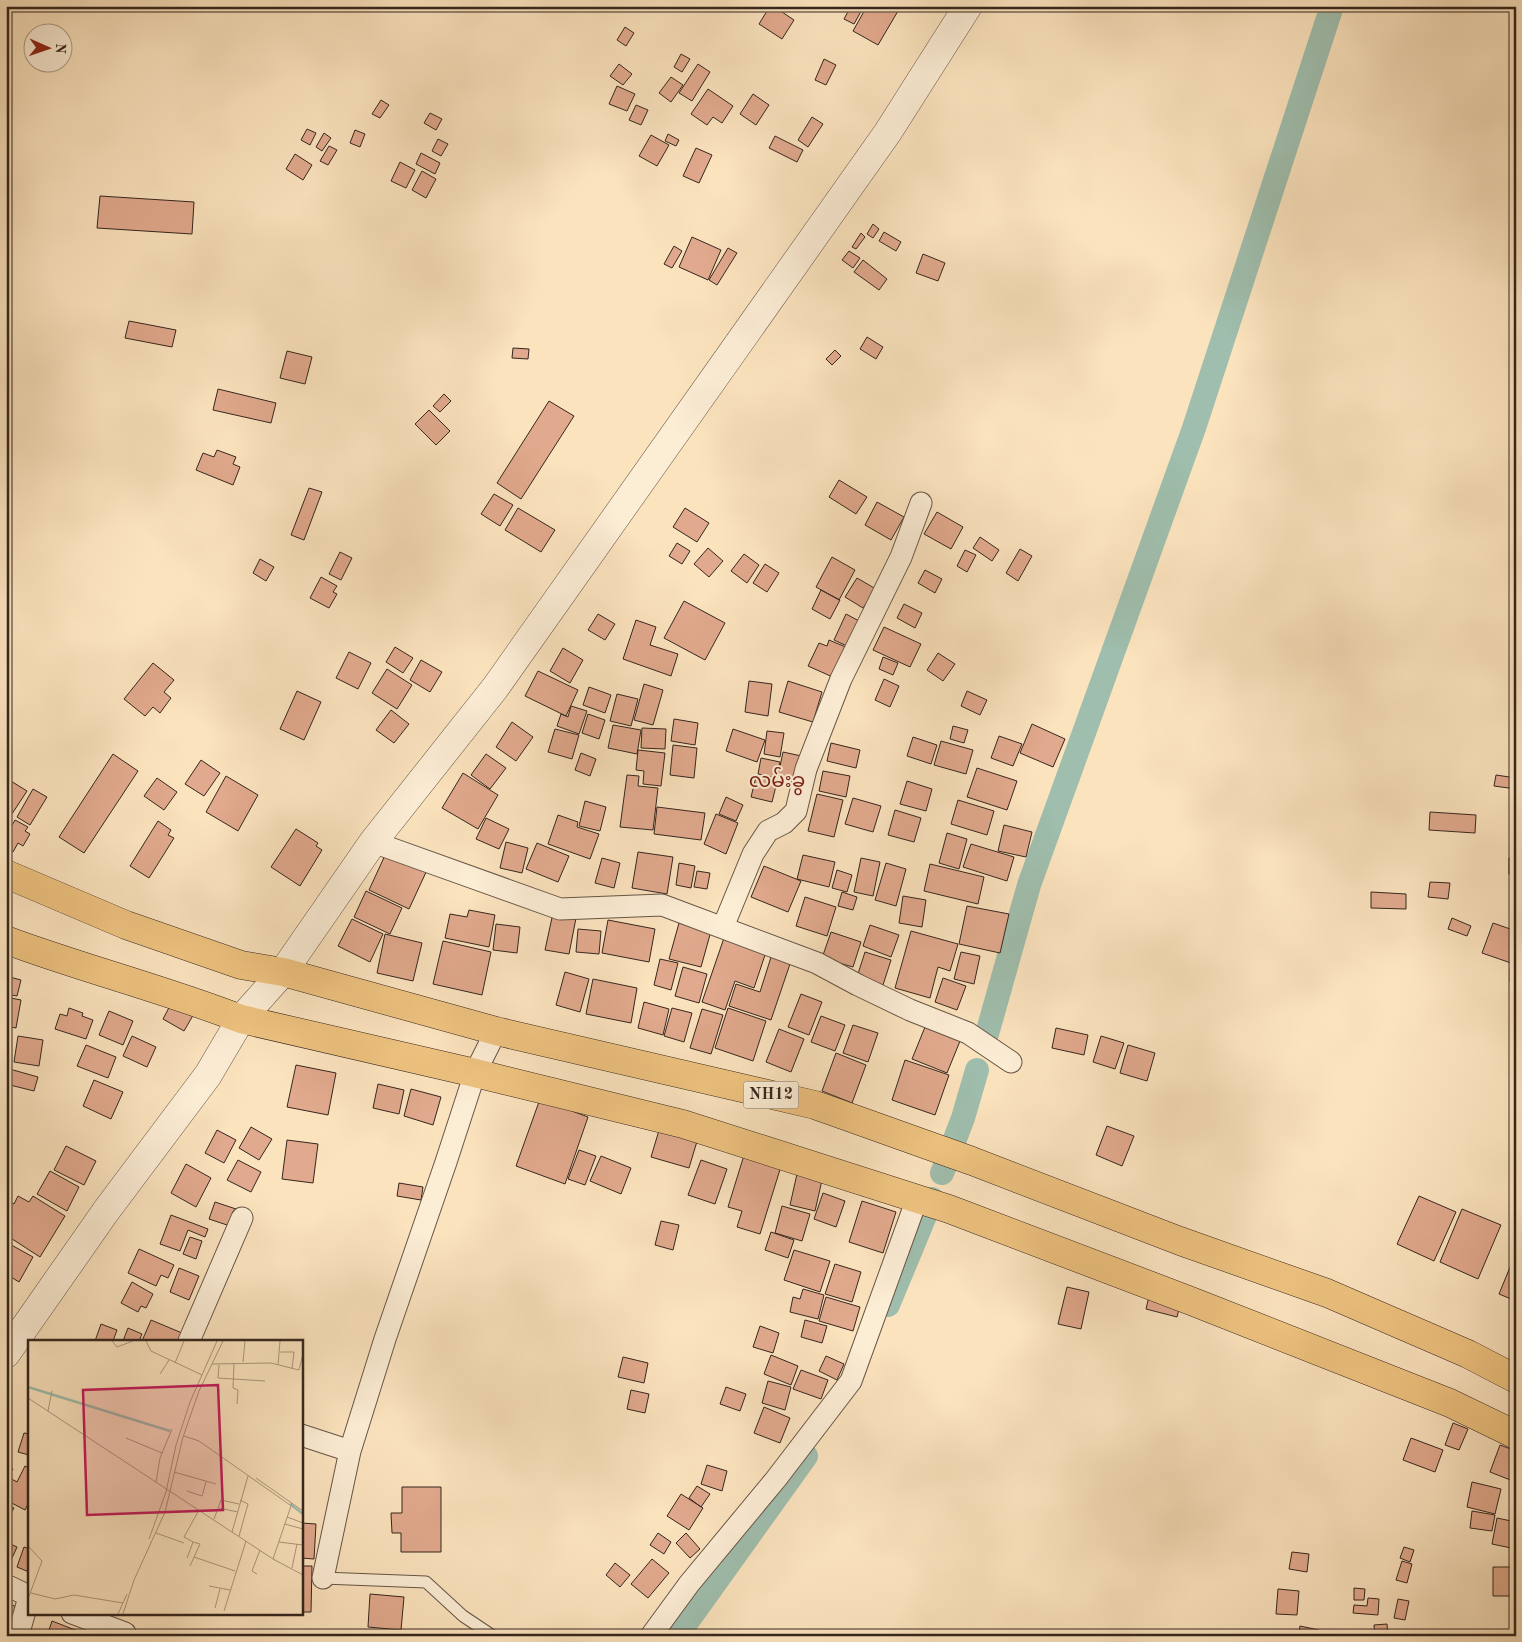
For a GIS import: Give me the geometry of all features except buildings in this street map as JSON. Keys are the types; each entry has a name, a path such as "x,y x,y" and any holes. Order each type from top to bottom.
{"highway":[{"name":"NH12","path":"6,874 135,928 241,965 284,972 496,1030 815,1105 972,1161 1180,1241 1327,1293 1468,1354 1516,1379"},
{"path":"6,940 241,1018 683,1124 949,1208 1450,1403 1516,1436"}],"street":[{"path":"6,1354 106,1211 208,1074 241,1018 284,972 374,842 501,680 883,140 968,6"},
{"path":"723,927 753,854 768,831 784,823 796,811 806,769 841,679 902,557 922,503"},
{"path":"374,842 560,909 662,905 817,963 884,997 968,1034 1011,1062"},
{"path":"323,1578 350,1451 385,1339 475,1073 496,1030"},
{"path":"651,1636 851,1381 914,1207 908,1195"},
{"path":"190,1340 242,1218"},
{"path":"302,1435 350,1451"},
{"path":"6,1585 28,1596"},
{"path":"18,1636 28,1601"},
{"path":"75,1614 125,1634 124,1636"}],"lane":[{"path":"323,1578 426,1582 463,1616 494,1636"}],"waterway":[{"path":"987,1034 1029,885 1194,428 1332,6"},
{"path":"955,1139 977,1070"},
{"path":"942,1173 945,1166"},
{"path":"888,1305 932,1199"},
{"path":"677,1636 806,1456"}],"district":[{"name":"လမ်းခွ","path":"777,782"}]}
